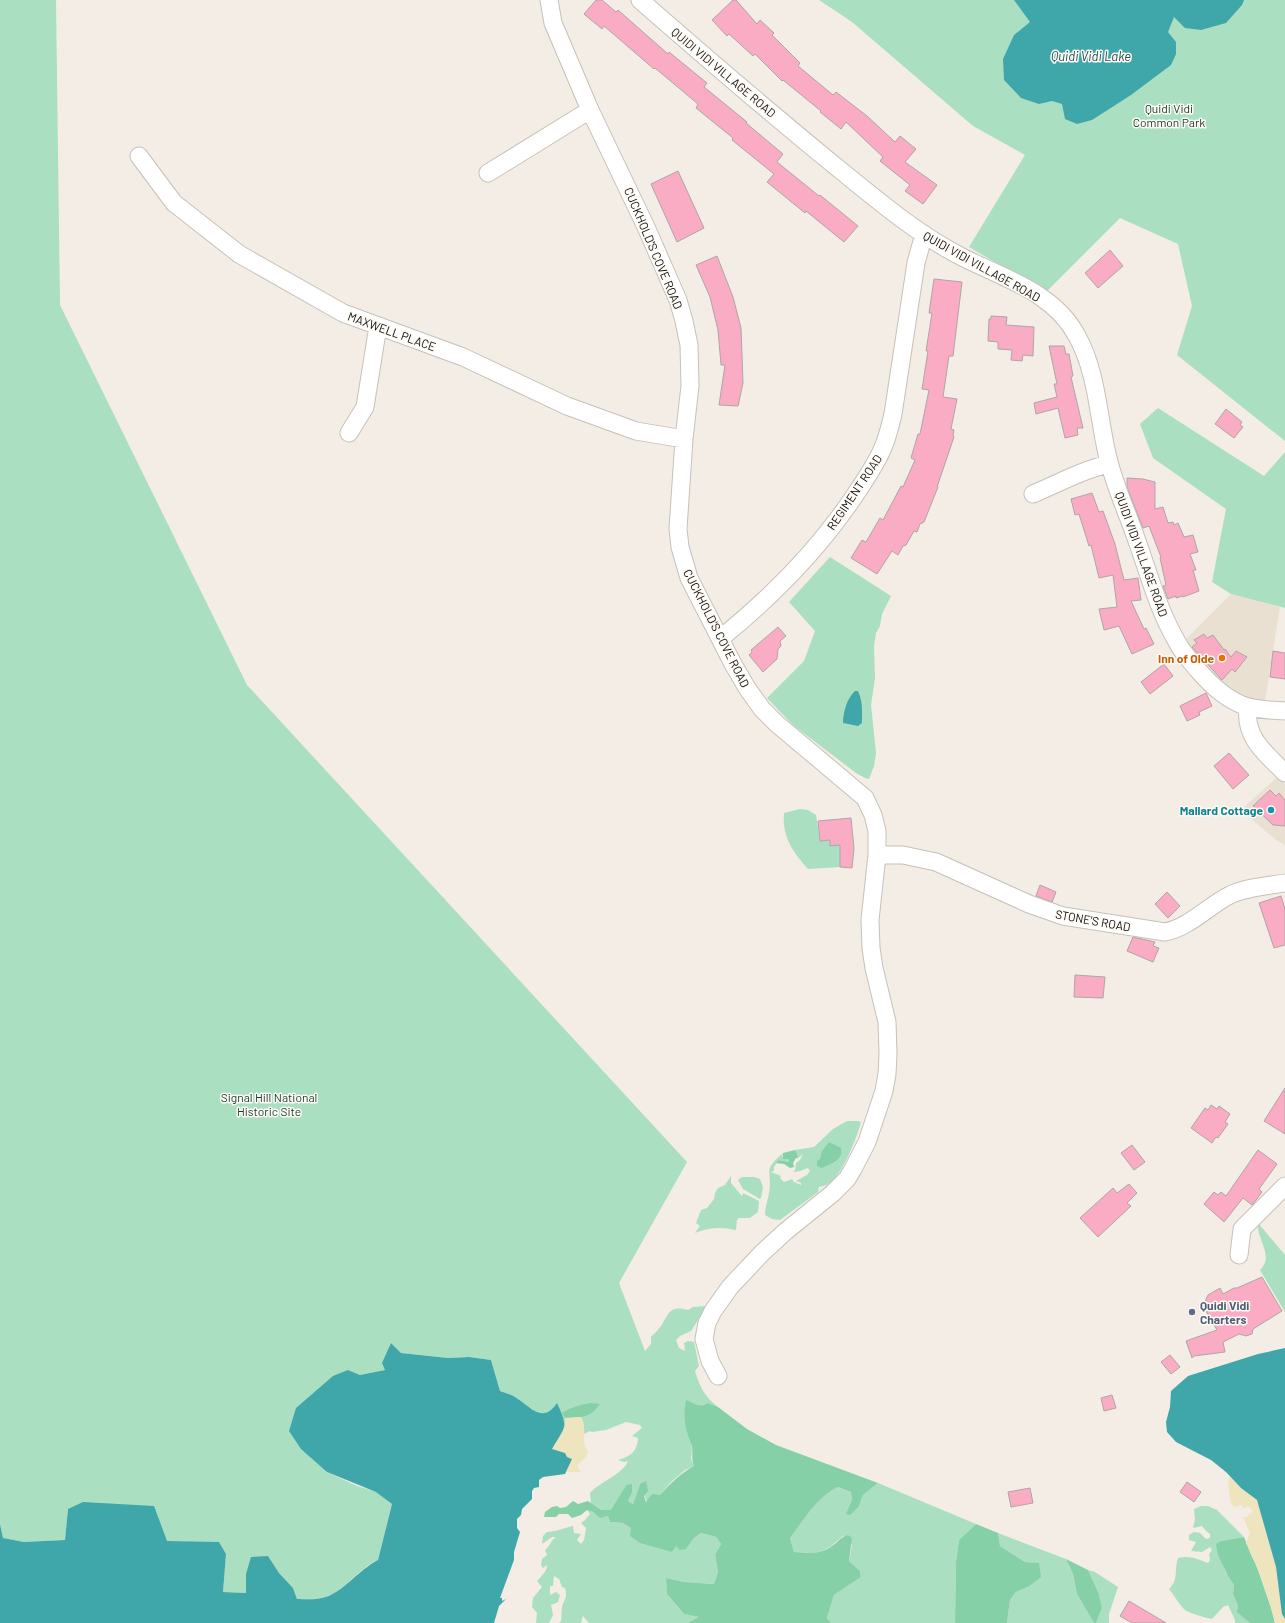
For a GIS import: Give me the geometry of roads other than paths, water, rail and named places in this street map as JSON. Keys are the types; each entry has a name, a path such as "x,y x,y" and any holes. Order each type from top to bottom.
{"street":[{"name":"CUCKHOLD'S COVE ROAD","path":"550,0 553,23 590,110 646,227 678,300 684,321 689,345 691,368 689,404 684,439 678,512 680,547 689,578 747,688 762,708 777,724 865,798 874,816 877,831 877,855 872,886 870,927 874,968 887,1022 888,1054 884,1091 867,1142 853,1170 833,1194 762,1252 730,1287 713,1311 707,1323 704,1339 710,1361 718,1376"},
{"name":"QUIDI VIDI VILLAGE ROAD","path":"640,0 740,87 896,216 960,256 1018,283 1050,303 1067,321 1083,348 1089,367 1109,464 1161,610 1177,642 1204,678 1215,688 1236,702 1248,707 1285,711"},
{"path":"488,174 590,110"},
{"name":"MAXWELL PLACE","path":"139,156 174,203 239,254 343,313 463,357 567,406 636,431 684,439"},
{"name":"REGIMENT ROAD","path":"721,638 776,590 828,533 882,452 893,414 916,263 924,234"},
{"path":"349,433 365,408 378,326"},
{"path":"1033,494 1075,474 1109,464"},
{"path":"1248,707 1247,724 1251,734 1285,773"},
{"name":"STONE'S ROAD","path":"877,855 904,855 936,862 1028,904 1063,916 1165,932 1176,930 1230,895 1241,890 1285,883"},
{"path":"1239,1255 1242,1229 1285,1186"}],"water":[{"name":"Quidi Vidi Lake","path":"1014,0 1244,0 1242,5 1226,23 1201,30 1185,28 1174,17 1168,32 1176,42 1176,54 1171,65 1131,95 1092,120 1077,124 1065,119 1062,104 1052,101 1039,104 1021,98 1004,80 1003,59 1014,35 1030,22"},
{"path":"855,691 858,691 862,707 862,723 858,726 843,723 846,706 850,697"},
{"path":"391,1343 401,1353 448,1358 469,1357 491,1360 500,1391 510,1394 536,1412 546,1413 557,1403 561,1411 564,1427 552,1449 565,1453 567,1457 572,1459 565,1474 543,1477 539,1480 539,1487 534,1488 532,1491 532,1499 522,1509 521,1515 517,1519 517,1528 520,1532 514,1552 514,1560 500,1598 502,1598 502,1601 506,1599 499,1606 494,1623 0,1623 0,1524 3,1538 24,1542 65,1540 68,1509 83,1502 154,1506 167,1541 219,1542 226,1554 223,1592 246,1593 246,1574 251,1557 268,1556 279,1573 293,1588 297,1599 319,1599 329,1596 343,1587 378,1560 392,1504 376,1492 327,1472 301,1449 289,1431 296,1408 333,1376 348,1370 360,1375 385,1370 382,1363"},
{"path":"1285,1348 1285,1619 1282,1614 1276,1567 1257,1500 1241,1488 1226,1472 1211,1460 1176,1442 1167,1432 1166,1422 1170,1407 1171,1391 1188,1376 1258,1354"}],"place":[{"name":"Inn of Olde","path":"1222,658"},
{"name":"Mallard Cottage","path":"1271,810"},
{"name":"Quidi Vidi Charters","path":"1192,1312"}],"park label":[{"name":"Quidi Vidi Common Park","path":"1169,115"},
{"name":"Signal Hill National Historic Site","path":"269,1104"}]}
